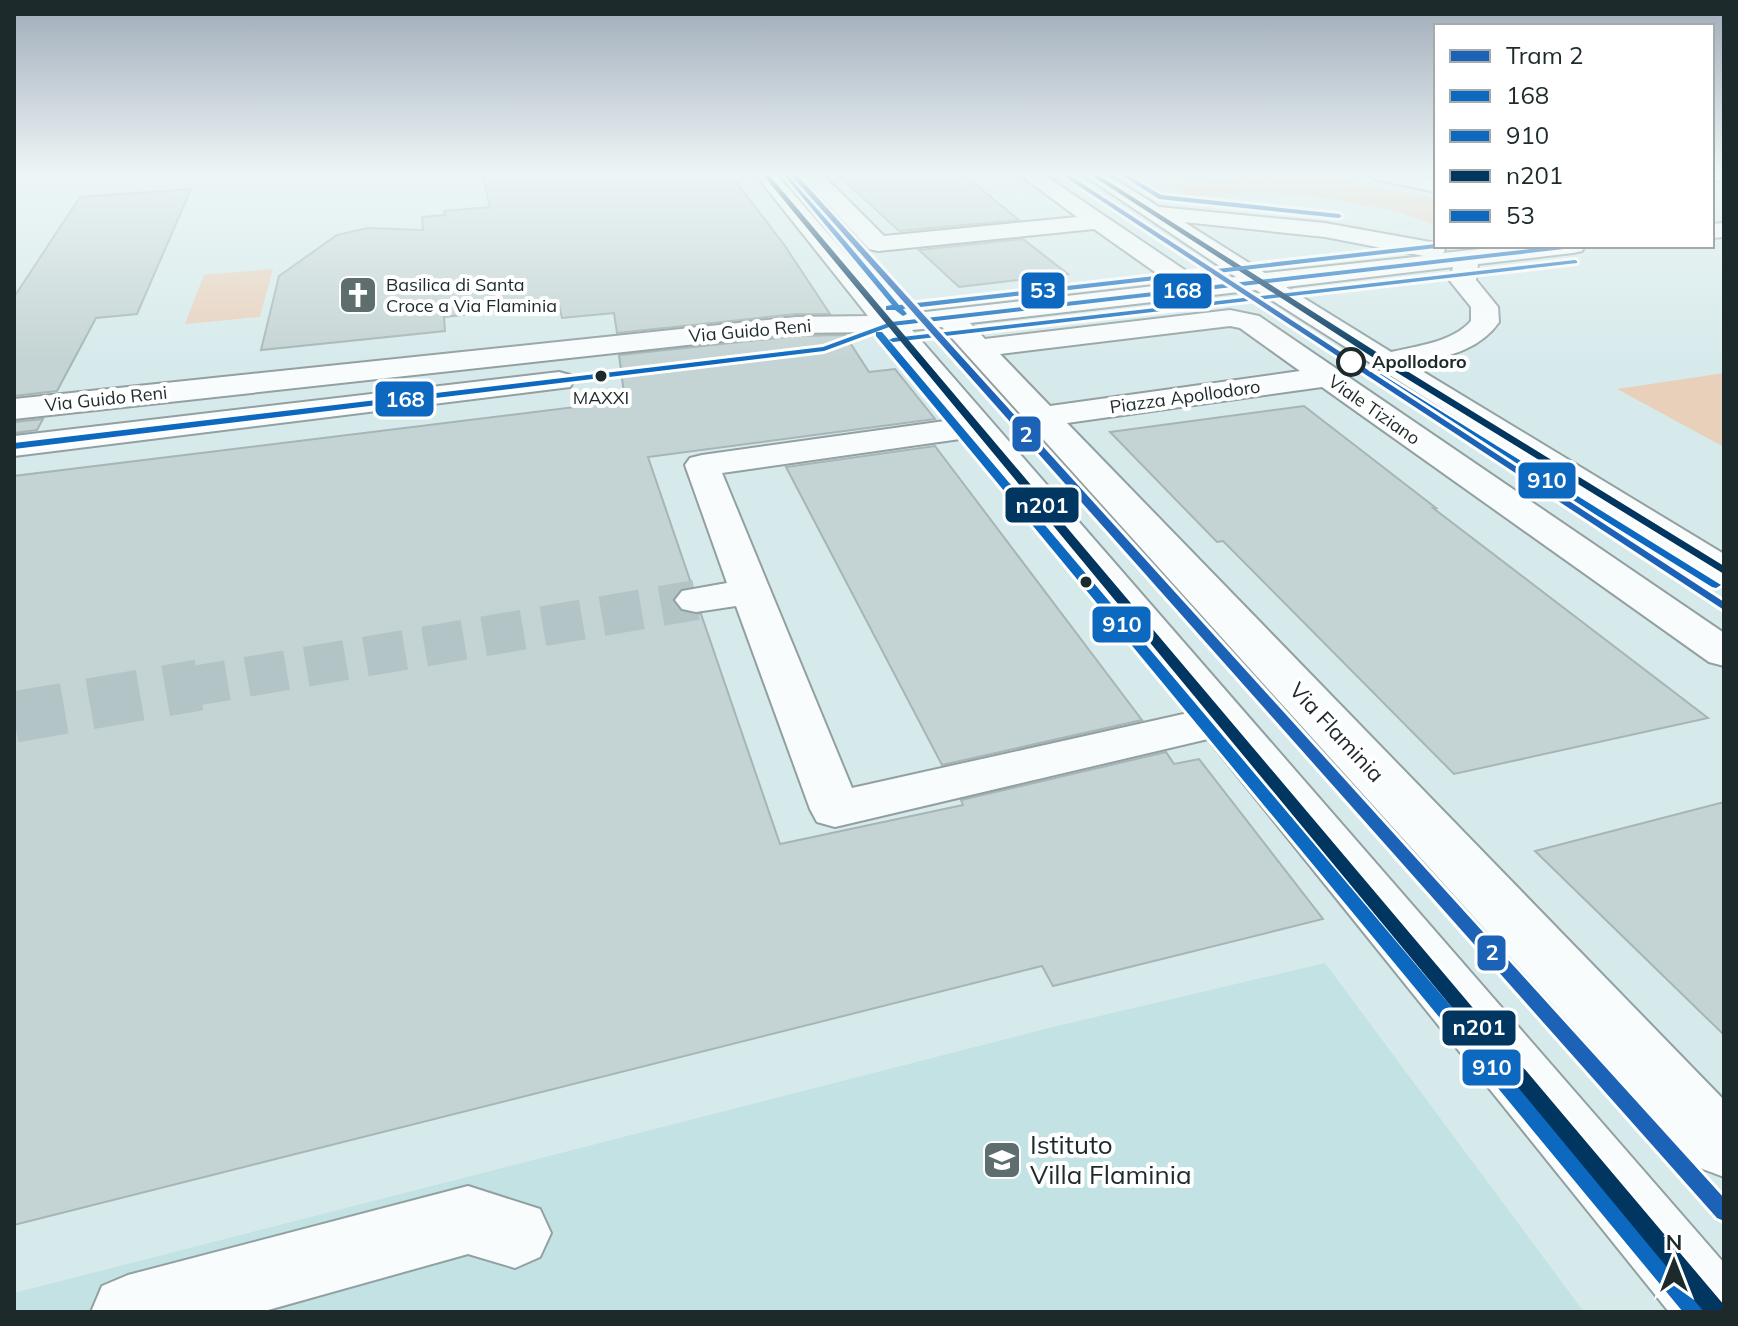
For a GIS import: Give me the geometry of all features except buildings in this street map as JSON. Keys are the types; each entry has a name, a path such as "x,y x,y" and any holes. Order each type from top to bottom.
{"street":[{"path":"818,237 1717,1312"},
{"path":"871,237 878,244 950,237"},
{"path":"1121,237 1196,289"},
{"path":"1191,237 1386,362 1724,571"},
{"path":"1361,237 1467,257"},
{"path":"891,324 964,333 1196,289 1554,248"},
{"path":"1386,362 1458,343 1486,324 1483,304 1463,281 1467,257"},
{"name":"Viale Tiziano","path":"964,333 1234,318 1251,323 1724,653"},
{"name":"Via Guido Reni","path":"14,409 796,325 891,324"},
{"name":"Via Guido Reni","path":"14,446 824,349 891,324"},
{"name":"Via Flaminia","path":"964,333 1724,1146"},
{"name":"Piazza Apollodoro","path":"1043,417 1326,377"},
{"path":"976,427 702,465 835,809 1221,721"},
{"path":"696,600 751,591"},
{"path":"128,1312 468,1220 515,1233"}],"shaded area":[{"path":"273,269 260,317 185,324 204,275"},
{"path":"1724,373 1724,447 1617,389 1711,375"},
{"name":"Istituto Villa Flaminia","path":"1325,963 1584,1312 14,1312 14,1293 1053,1027"}],"tunnel":[{"path":"188,687 696,600"},
{"path":"14,717 199,685"}],"tram line":[{"name":"2","path":"849,237 1724,1212"},
{"name":"2","path":"1159,237 1724,607"}],"transit line":[{"name":"n201","path":"818,237 1717,1312"},
{"name":"53","path":"839,237 903,314"},
{"name":"n201","path":"1191,237 1724,571"},
{"name":"53","path":"889,308 1434,246"},
{"name":"168","path":"14,446 824,349 891,324 1556,248"},
{"name":"910","path":"893,340 1575,262"},
{"name":"910","path":"879,334 1696,1312"},
{"name":"910","path":"1378,376 1716,585"}],"place":[{"name":"Basilica di Santa Croce a Via Flaminia","path":"358,295"},
{"name":"Apollodoro","path":"1351,362"},
{"name":"MAXXI","path":"601,376"},
{"name":"Istituto Villa Flaminia","path":"1002,1160"}]}
